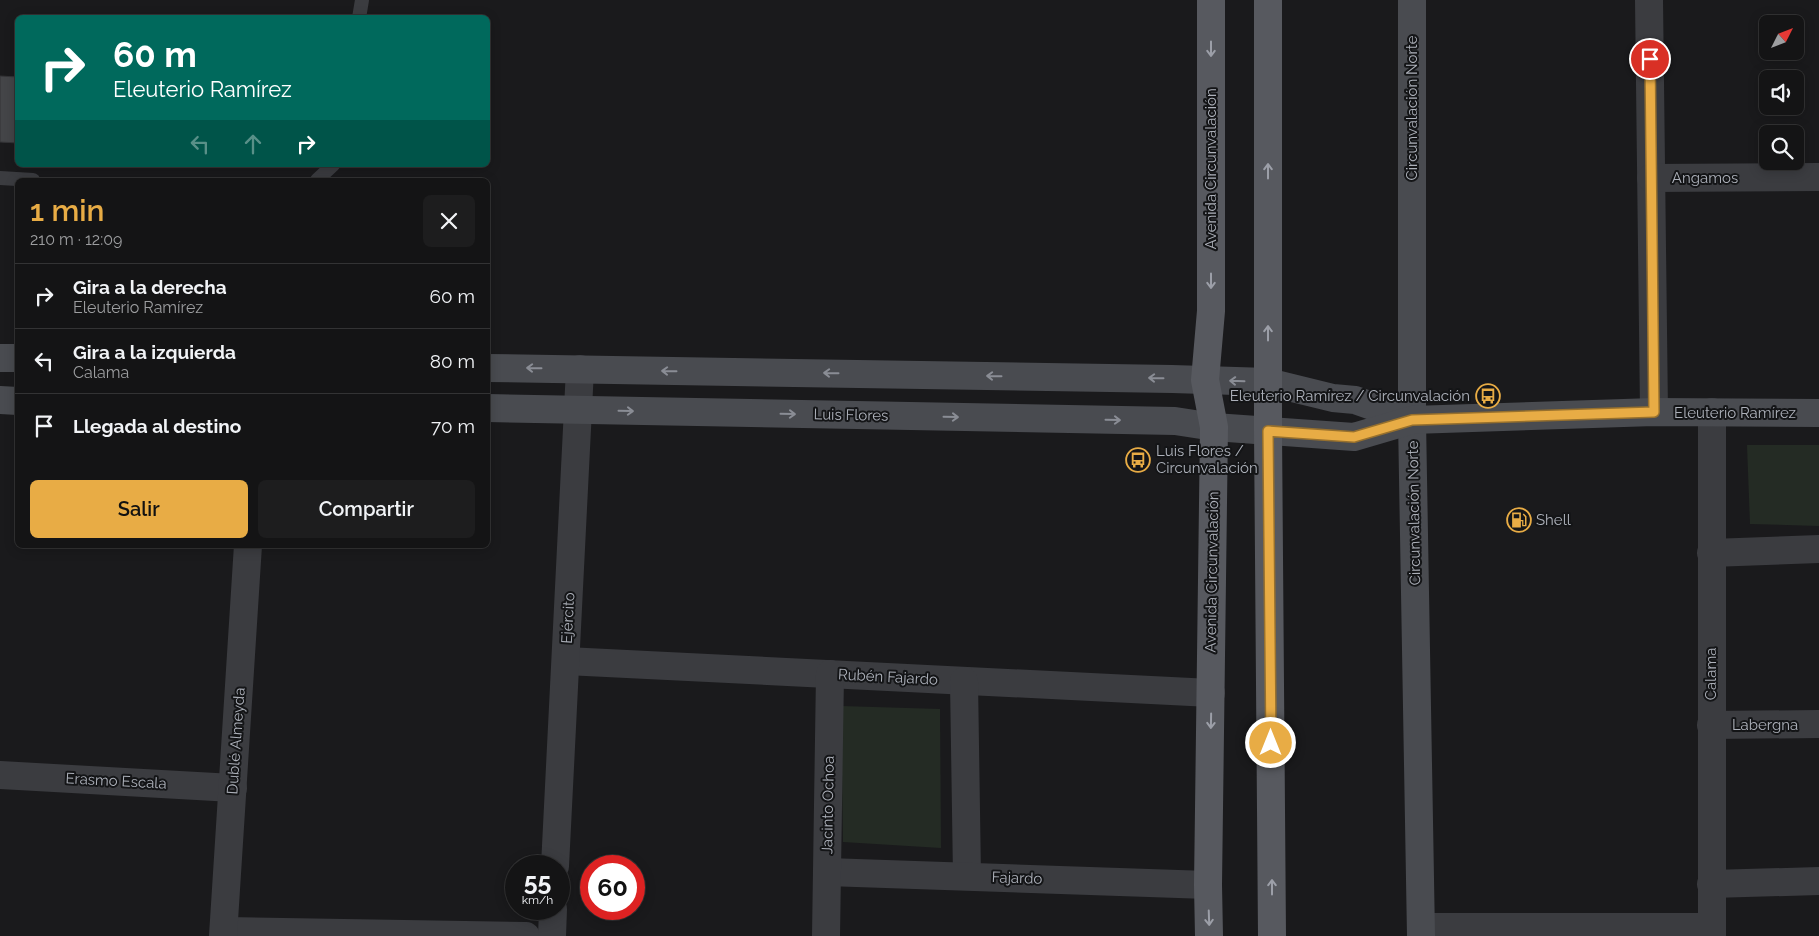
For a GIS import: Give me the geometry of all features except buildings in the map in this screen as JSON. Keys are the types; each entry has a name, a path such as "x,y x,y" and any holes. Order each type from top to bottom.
{"main road":[{"name":"Avenida Circunvalación","path":"1209,936 1208,885 1214,427 1205,380 1211,311 1211,0"},
{"path":"1268,0 1268,431 1272,936"},
{"name":"Circunvalación Norte","path":"1412,0 1412,420 1421,932"},
{"path":"0,358 15,358"},
{"path":"490,368 1205,380"},
{"name":"Eleuterio Ramírez","path":"1205,380 1268,382 1333,398 1355,400 1412,420"},
{"path":"0,400 15,400"},
{"name":"Luis Flores","path":"490,408 1175,421 1214,427"},
{"name":"Eleuterio Ramírez","path":"1214,427 1354,437 1412,420 1654,412 1819,413"}],"street":[{"path":"1649,0 1654,412"},
{"name":"Angamos","path":"1651,178 1819,177"},
{"name":"Ejército","path":"556,855 580,369"},
{"name":"Calama","path":"1712,412 1712,932"},
{"name":"Dublé Almeyda","path":"224,934 248,548"},
{"path":"1712,553 1819,550"},
{"name":"Rubén Fajardo","path":"566,661 1211,693"},
{"name":"Jacinto Ochoa","path":"826,936 830,674"},
{"path":"964,681 967,876"},
{"name":"Labergna","path":"1711,725 1819,724"},
{"name":"Erasmo Escala","path":"0,774 233,788"},
{"name":"Fajardo","path":"827,872 1208,885"},
{"path":"1711,884 1819,881"},
{"path":"552,936 553,920"},
{"path":"1421,932 1712,932"},
{"path":"224,934 526,936"}],"lane":[{"path":"360,15 362,0"},
{"path":"319,178 331,167"},
{"path":"0,178 15,179"}],"shaded area":[{"path":"1747,445 1819,445 1819,526 1750,524"},
{"path":"841,706 940,709 941,848 843,842"}],"place":[{"name":"Eleuterio Ramírez / Circunvalación","path":"1488,396"},
{"name":"Luis Flores / Circunvalación","path":"1138,460"},
{"name":"Shell","path":"1519,520"}],"route":[{"path":"1271,743 1268,431 1354,437 1412,420 1654,412 1650,59"}]}
